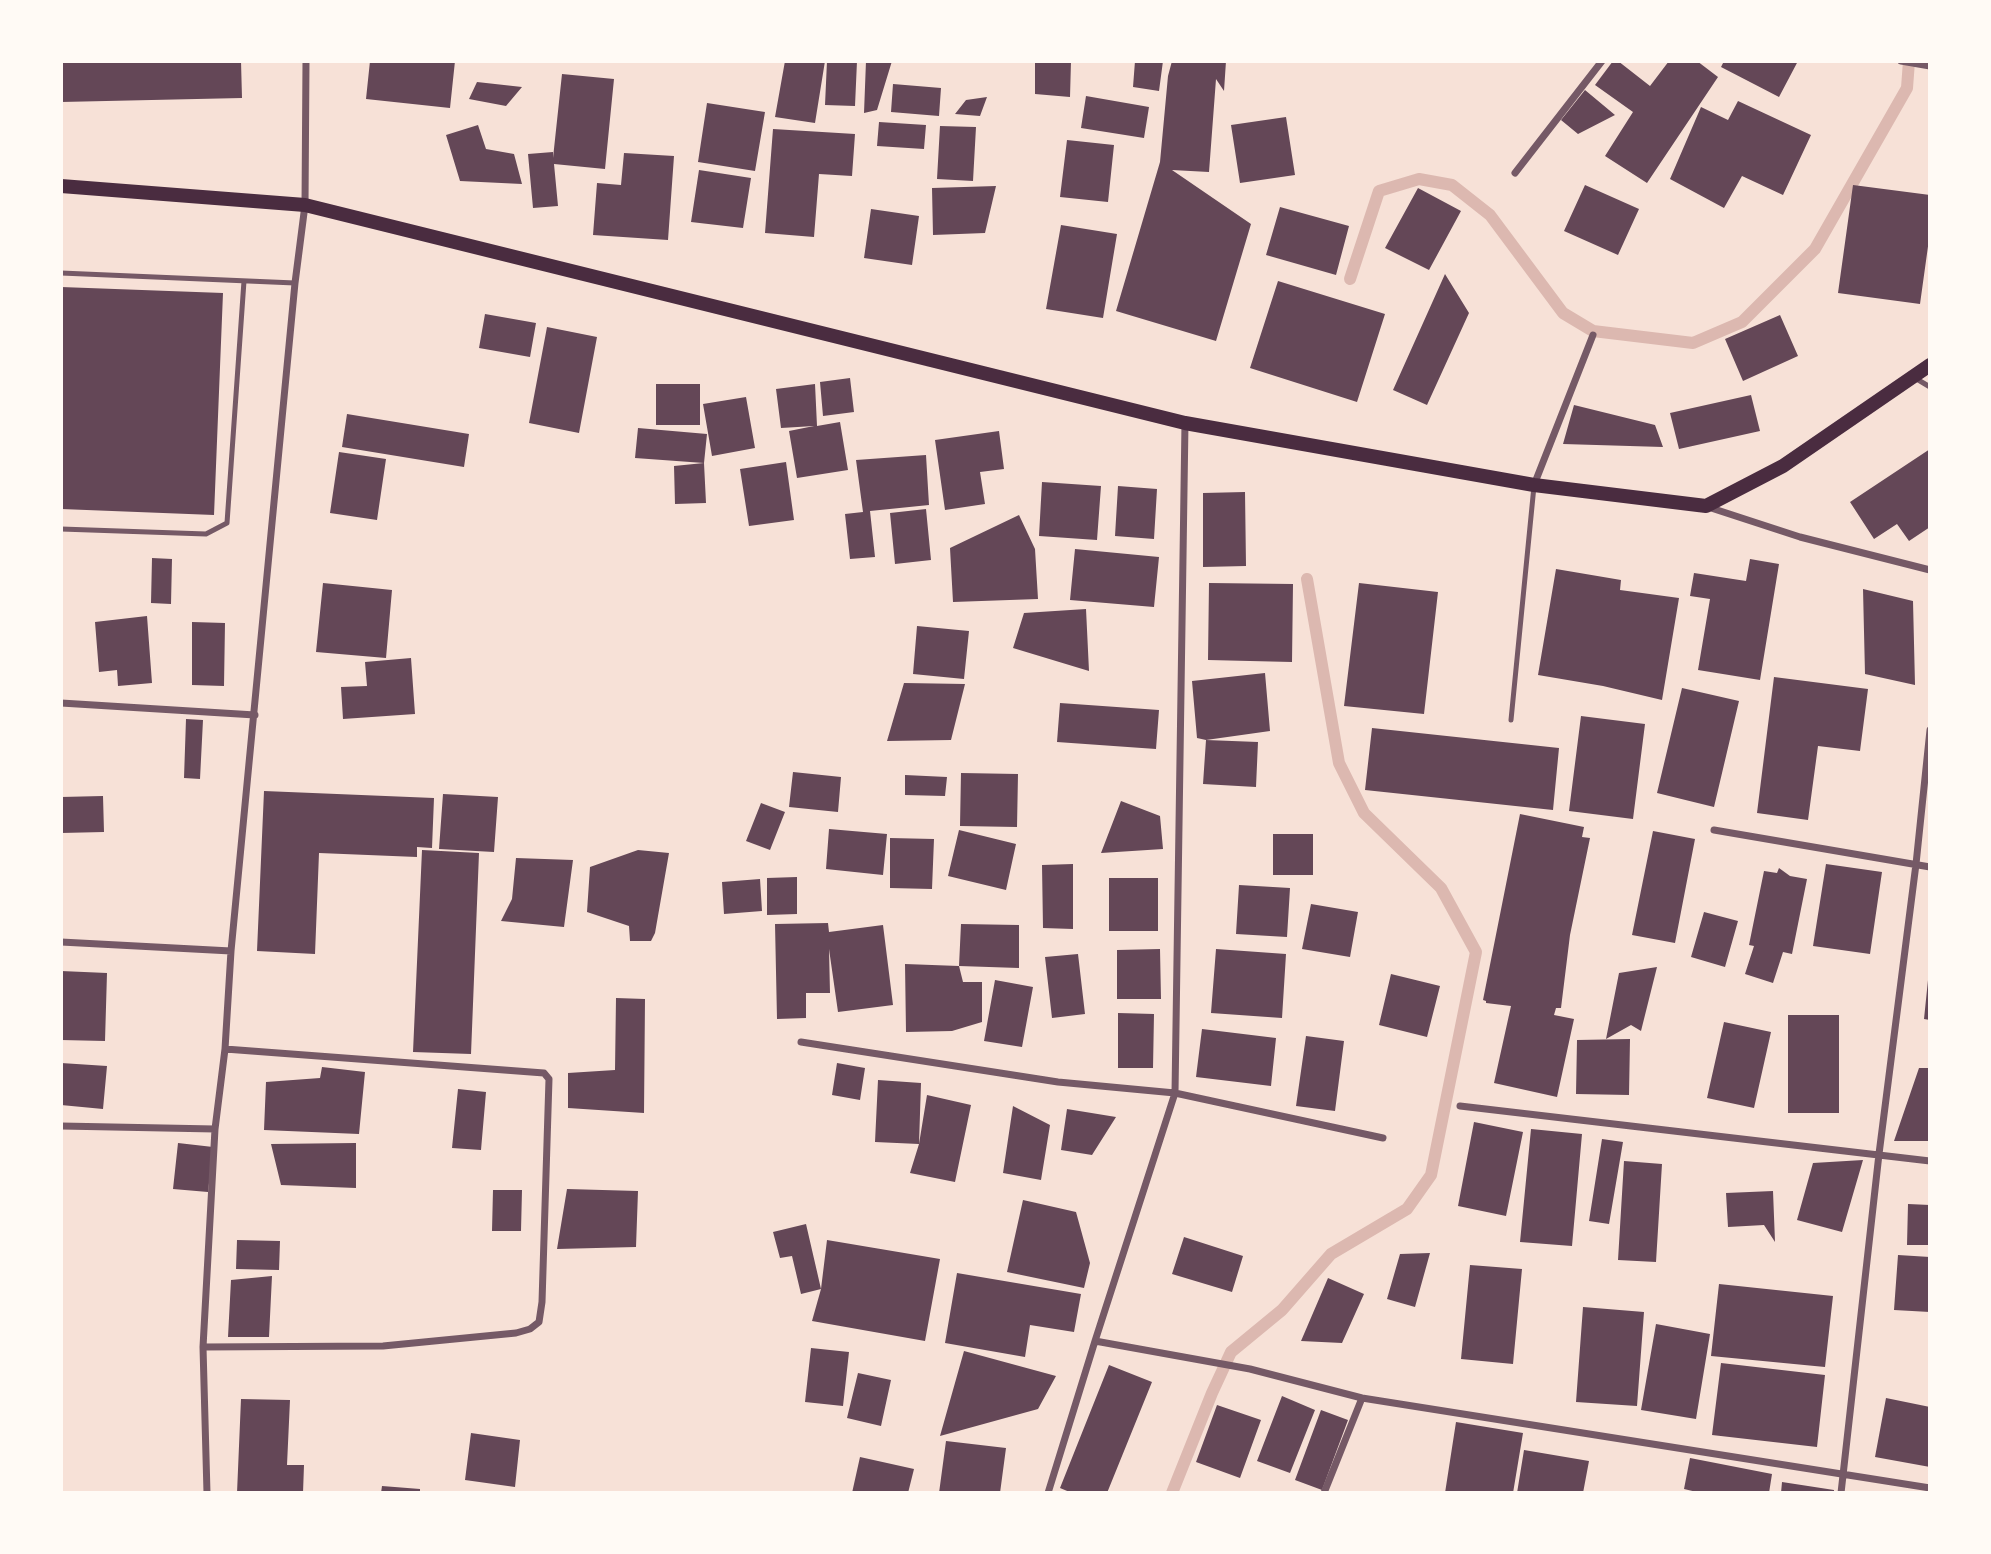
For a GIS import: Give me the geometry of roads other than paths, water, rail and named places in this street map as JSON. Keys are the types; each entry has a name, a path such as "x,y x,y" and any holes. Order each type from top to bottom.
{"main road":[{"path":"61,186 304,205 1185,423 1534,485 1706,506 1783,466 1930,365"}],"street":[{"path":"207,1493 203,1347 215,1129 225,1049 232,951 304,205 306,61"},
{"path":"1515,173 1602,61"},
{"path":"1901,61 1930,66"},
{"path":"1534,485 1593,335"},
{"path":"1048,1493 1094,1341 1175,1093 1185,423"},
{"path":"1706,506 1800,537 1930,570"},
{"path":"61,703 255,715"},
{"path":"1841,1493 1930,730"},
{"path":"1714,830 1930,867"},
{"path":"61,942 232,951"},
{"path":"802,1042 1058,1082 1175,1093 1383,1138"},
{"path":"203,1347 383,1346 516,1333 530,1329 539,1322 542,1302 549,1079 544,1073 225,1049"},
{"path":"1461,1106 1930,1161"},
{"path":"61,1126 215,1129"},
{"path":"1094,1341 1250,1369 1362,1398 1930,1488"},
{"path":"1324,1493 1362,1398"}],"lane":[{"path":"61,274 295,284"},
{"path":"61,529 206,534 228,523 244,281"},
{"path":"1913,377 1930,387"},
{"path":"1511,720 1534,485"}],"waterway":[{"path":"1350,279 1379,191 1419,179 1452,185 1490,215 1563,313 1593,331 1693,343 1742,322 1815,249 1907,88 1909,61"},
{"path":"1172,1493 1231,1352 1282,1310 1331,1254 1407,1209 1431,1175 1476,952 1441,888 1364,813 1339,763 1307,579"}]}
